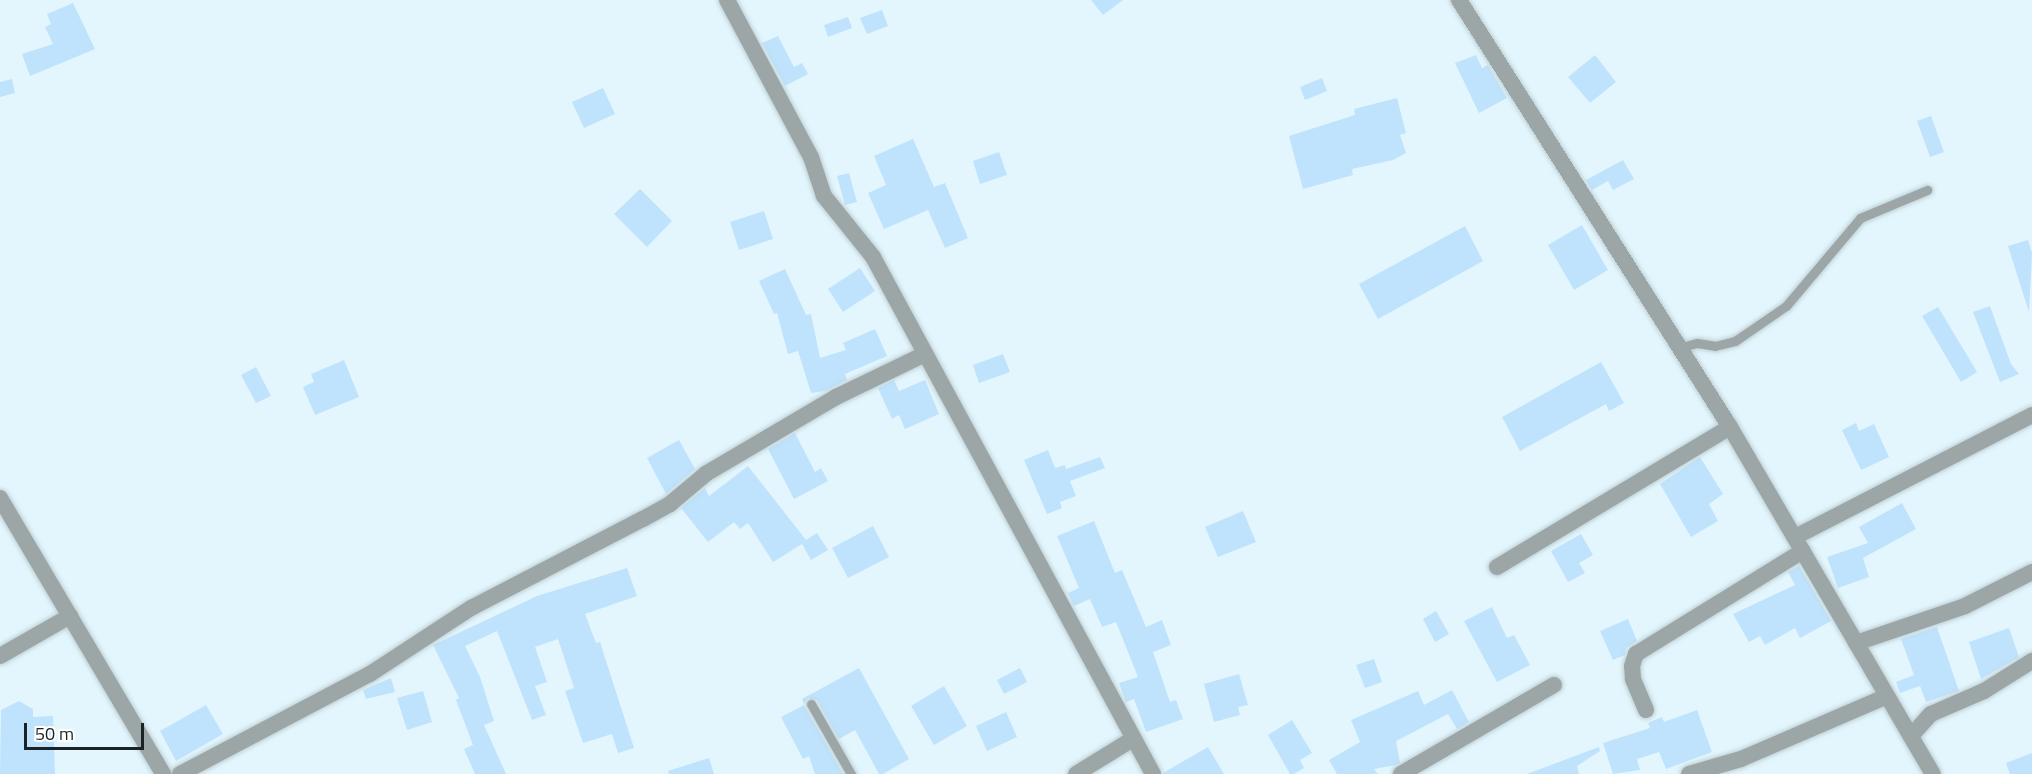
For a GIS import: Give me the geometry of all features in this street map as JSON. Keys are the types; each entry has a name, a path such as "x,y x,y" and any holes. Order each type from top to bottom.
{"street":[{"path":"727,0 811,157 824,196 873,257 1131,740 1153,774"},
{"path":"1459,0 1730,427 1933,774"},
{"path":"180,774 370,674 471,608 643,519 737,455 836,397 925,354"},
{"path":"1646,710 1634,679 1632,666 1636,654 1799,544 2032,415"},
{"path":"1497,567 1730,427"},
{"path":"0,498 163,774"},
{"path":"1856,643 1965,606 2032,572"},
{"path":"0,656 70,616"},
{"path":"1911,736 1931,714 1984,692 2032,661"},
{"path":"1401,774 1554,685"},
{"path":"1689,774 1741,759 1887,696"},
{"path":"1076,774 1131,740"}],"lane":[{"path":"1681,347 1735,342 1786,306 1860,218 1927,190"},
{"path":"811,704 851,774"}],"building":[{"path":"1091,0 1123,0 1103,15"},
{"path":"73,3 95,49 30,76 22,54 53,44 45,27 51,24 47,14"},
{"path":"882,10 888,26 867,34 860,18"},
{"path":"848,17 852,28 828,37 824,25"},
{"path":"778,36 794,67 802,63 808,74 785,86 762,43"},
{"path":"1476,55 1482,68 1488,65 1507,98 1479,113 1455,63"},
{"path":"1595,55 1616,82 1590,103 1568,77"},
{"path":"1322,78 1327,91 1305,100 1300,87"},
{"path":"12,79 15,93 0,97 0,82"},
{"path":"603,88 615,114 584,128 572,102"},
{"path":"1397,98 1406,133 1400,135 1406,153 1393,160 1352,169 1353,175 1303,189 1289,136 1355,115 1354,109"},
{"path":"1931,116 1944,152 1930,157 1917,121"},
{"path":"913,139 934,187 945,183 968,238 945,248 928,210 884,229 868,193 886,185 874,156"},
{"path":"999,152 1007,175 980,184 973,161"},
{"path":"1623,160 1634,179 1613,190 1608,181 1592,190 1586,180"},
{"path":"849,173 857,202 845,205 837,176"},
{"path":"640,189 672,221 647,247 614,214"},
{"path":"764,211 773,239 739,250 730,222"},
{"path":"1582,225 1608,270 1574,290 1548,245"},
{"path":"1465,226 1483,261 1378,319 1359,284"},
{"path":"2028,240 2032,253 2029,312 2008,246"},
{"path":"860,268 875,291 843,312 828,289"},
{"path":"785,269 806,315 811,314 820,358 846,350 843,343 875,329 887,356 845,374 847,380 825,391 811,393 798,351 788,354 777,313 774,314 759,281"},
{"path":"1990,306 2011,364 2019,374 2000,382 1973,312"},
{"path":"1938,307 1977,372 1961,382 1922,316"},
{"path":"1003,354 1010,372 979,383 973,365"},
{"path":"344,360 359,397 315,415 303,387 314,382 311,374"},
{"path":"1601,362 1624,403 1609,411 1606,404 1520,451 1502,417"},
{"path":"256,367 271,396 256,403 241,375"},
{"path":"894,380 899,391 925,380 939,414 905,429 899,415 892,419 878,388"},
{"path":"1856,423 1859,431 1874,424 1889,457 1861,470 1842,430"},
{"path":"795,433 815,472 821,468 828,481 794,499 768,449"},
{"path":"679,440 695,469 666,494 647,458"},
{"path":"1048,450 1055,468 1065,465 1066,469 1100,457 1105,468 1070,481 1076,496 1060,502 1062,508 1047,514 1024,460"},
{"path":"1700,457 1723,494 1709,504 1718,521 1691,537 1660,484"},
{"path":"748,466 806,540 817,533 828,550 811,560 802,544 773,562 748,523 740,529 734,522 708,542 681,508 705,488 709,496"},
{"path":"1902,503 1916,529 1863,558 1869,577 1838,588 1827,557 1868,543 1859,527"},
{"path":"1243,511 1256,542 1218,557 1205,527"},
{"path":"1094,521 1115,573 1122,570 1146,627 1162,620 1171,645 1153,652 1170,702 1176,700 1183,719 1146,732 1134,699 1126,702 1119,683 1138,677 1116,622 1102,627 1090,599 1074,606 1068,593 1079,588 1057,536"},
{"path":"873,526 889,557 848,578 832,548"},
{"path":"1581,534 1593,555 1579,563 1585,573 1568,582 1551,551"},
{"path":"1799,566 1831,621 1800,638 1795,628 1765,645 1760,636 1749,642 1733,614 1795,585 1788,572"},
{"path":"627,568 637,596 585,614 596,643 600,642 634,748 618,753 612,734 583,743 565,691 574,688 558,639 535,647 547,682 535,686 546,715 532,720 497,631 465,646 480,677 494,721 484,725 506,774 475,774 464,749 473,745 456,700 459,698 433,645 537,596"},
{"path":"1492,607 1507,638 1514,635 1530,665 1497,682 1464,621"},
{"path":"1436,611 1449,634 1435,642 1423,619"},
{"path":"1628,619 1637,641 1626,648 1625,655 1613,660 1600,631"},
{"path":"1937,627 1959,691 1926,702 1920,686 1900,693 1896,682 1914,675 1901,639"},
{"path":"2009,628 2019,657 1981,679 1969,642"},
{"path":"1374,659 1382,682 1365,688 1356,665"},
{"path":"859,668 909,759 883,774 879,774 855,730 839,739 817,700 808,698 804,704 802,699"},
{"path":"1020,668 1027,682 1004,694 997,680"},
{"path":"1239,674 1248,705 1238,707 1240,715 1214,722 1204,684"},
{"path":"391,678 395,692 366,699 363,690"},
{"path":"944,686 967,726 934,745 911,706"},
{"path":"1452,690 1469,722 1457,729 1448,714 1396,741 1400,763 1374,769 1378,774 1337,774 1329,760 1360,742 1351,720 1418,691 1424,705"},
{"path":"423,691 432,722 407,730 397,698"},
{"path":"19,701 33,709 33,717 53,716 55,774 0,774 1,710"},
{"path":"206,705 223,734 176,761 160,731"},
{"path":"804,705 843,774 815,774 809,756 803,759 781,717"},
{"path":"1697,710 1712,752 1666,769 1659,752 1637,759 1640,770 1613,774 1603,743 1650,728 1648,723 1662,717 1664,722"},
{"path":"1006,712 1017,737 987,751 976,726"},
{"path":"1292,720 1312,753 1300,760 1304,768 1290,774 1268,735"},
{"path":"1208,747 1224,774 1163,774 1163,773"},
{"path":"1599,747 1600,751 1577,766 1579,774 1527,774"},
{"path":"2032,753 2032,774 2010,774 2006,763"},
{"path":"709,758 714,774 669,774 668,771"}]}
